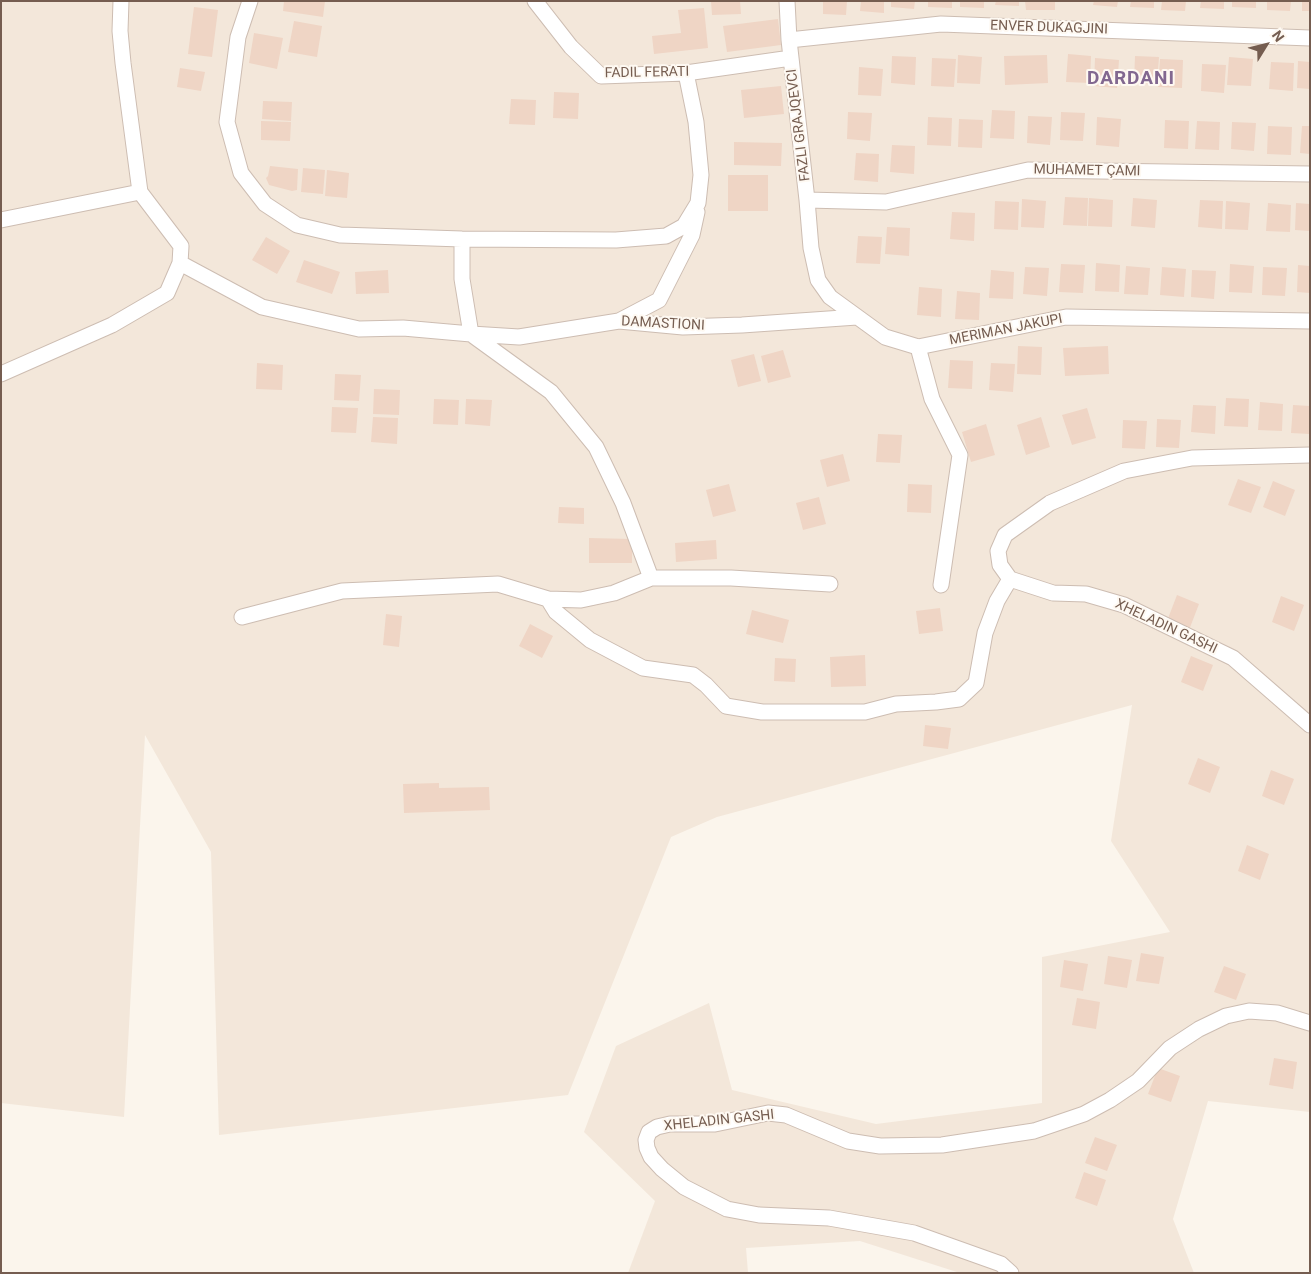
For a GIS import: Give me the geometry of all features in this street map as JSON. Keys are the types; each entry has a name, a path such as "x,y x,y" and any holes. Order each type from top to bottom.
{"street":[{"path":"1,374 112,325 167,293 180,263 181,246 140,192 122,63 121,1"},
{"path":"250,1 238,37 227,122 242,173 265,204 297,225 340,235 462,239 616,240 666,236 684,226 698,203"},
{"name":"FADIL FERATI","path":"535,1 571,47 601,76 686,73 791,58"},
{"name":"FAZLI GRAJQEVCI","path":"787,1 789,40 808,200 811,248"},
{"name":"ENVER DUKAGJINI","path":"789,40 941,24 1310,38"},
{"path":"619,321 658,300 692,235 701,174 696,122 686,73"},
{"name":"MUHAMET ÇAMI","path":"808,200 886,202 1028,170 1310,174"},
{"path":"1,220 140,192"},
{"path":"462,239 462,279 470,334 551,392 596,447 623,503 652,578"},
{"name":"MERIMAN JAKUPI","path":"811,248 818,280 830,297 885,337 918,347 1066,317 1310,321"},
{"name":"DAMASTIONI","path":"180,263 262,307 359,329 403,328 519,337 619,321 683,327 857,317"},
{"path":"918,347 932,399 960,455 941,586"},
{"path":"548,599 556,612 590,640 643,668 693,675 706,685 726,706 762,712 865,712 896,704 959,699 976,683 985,633 997,601 1010,579 1000,566 998,551 1005,535 1050,504 1124,471 1192,458 1310,455"},
{"path":"242,617 342,591 498,584 548,599 580,600 614,593 652,578 731,578 830,584"},
{"name":"XHELADIN GASHI","path":"1010,579 1054,593 1086,594 1124,605 1233,658 1310,725"},
{"name":"XHELADIN GASHI","path":"1011,1273 1001,1264 914,1233 829,1218 759,1215 727,1209 684,1187 662,1169 651,1157 647,1148 646,1140 649,1132 657,1127 670,1124 715,1124 768,1113 786,1115 848,1141 880,1146 942,1145 1034,1130 1084,1114 1110,1100 1138,1081 1170,1048 1199,1029 1226,1016 1249,1010 1277,1013 1310,1022"}],"shaded area":[{"path":"1,1 1310,1 1310,1112 1208,1101 1173,1219 1194,1273 960,1273 860,1241 746,1248 748,1273 628,1273 655,1201 584,1132 616,1046 709,1003 732,1090 876,1124 1042,1103 1042,957 1170,932 1111,841 1132,705 717,817 671,837 568,1095 219,1135 211,852 145,735 124,1117 1,1103"}],"building":[{"path":"284,1 325,1 323,17 283,11"},
{"path":"711,1 740,1 741,14 712,15"},
{"path":"823,1 847,1 846,15 823,14"},
{"path":"861,1 884,1 884,13 860,11"},
{"path":"891,1 915,1 914,9 891,7"},
{"path":"928,1 952,1 952,8 928,7"},
{"path":"960,1 984,1 984,8 960,7"},
{"path":"996,1 1019,1 1019,6 995,5"},
{"path":"1025,1 1055,1 1055,10 1026,10"},
{"path":"1094,1 1118,1 1117,7 1093,5"},
{"path":"1131,1 1154,1 1154,8 1130,7"},
{"path":"1162,1 1186,1 1185,11 1161,10"},
{"path":"1201,1 1224,1 1224,9 1200,8"},
{"path":"1232,1 1256,1 1256,8 1232,7"},
{"path":"1267,1 1291,1 1290,11 1267,10"},
{"path":"1302,1 1310,1 1310,11 1302,11"},
{"path":"194,7 218,10 212,57 188,54"},
{"path":"704,8 708,48 654,54 652,36 681,33 678,10"},
{"path":"778,19 781,45 727,52 723,26"},
{"path":"294,21 322,26 317,57 288,52"},
{"path":"254,33 283,38 277,69 249,63"},
{"path":"1068,54 1091,56 1090,83 1066,82"},
{"path":"958,55 982,57 980,84 957,83"},
{"path":"1047,55 1048,83 1005,85 1004,56"},
{"path":"892,56 916,57 915,85 891,83"},
{"path":"1135,56 1159,57 1157,85 1134,83"},
{"path":"1229,57 1253,59 1251,86 1227,85"},
{"path":"932,58 956,59 954,87 931,86"},
{"path":"1095,58 1119,60 1117,88 1094,86"},
{"path":"1160,59 1183,60 1182,88 1158,87"},
{"path":"1298,61 1310,62 1310,89 1297,88"},
{"path":"1271,62 1294,63 1293,91 1269,89"},
{"path":"1202,64 1226,65 1224,93 1201,91"},
{"path":"859,67 883,69 881,96 858,95"},
{"path":"180,68 205,72 201,91 177,87"},
{"path":"781,86 784,114 744,118 741,90"},
{"path":"554,92 579,93 578,119 553,118"},
{"path":"511,99 536,100 535,125 509,124"},
{"path":"263,101 292,102 291,121 262,119"},
{"path":"992,110 1015,111 1014,139 990,138"},
{"path":"848,112 872,113 870,141 847,139"},
{"path":"1061,112 1085,113 1083,141 1060,140"},
{"path":"1028,116 1052,117 1050,145 1027,143"},
{"path":"928,117 952,118 951,146 927,145"},
{"path":"1097,117 1121,119 1119,147 1096,145"},
{"path":"959,119 983,120 982,148 958,147"},
{"path":"1165,120 1189,121 1188,149 1164,148"},
{"path":"261,121 291,122 290,141 261,140"},
{"path":"1197,121 1220,122 1219,150 1195,149"},
{"path":"1232,122 1256,123 1254,151 1231,149"},
{"path":"1268,126 1292,127 1291,155 1267,154"},
{"path":"1302,126 1310,126 1310,154 1300,153"},
{"path":"734,142 782,143 781,166 734,165"},
{"path":"892,145 915,146 914,174 890,172"},
{"path":"856,153 879,154 878,182 854,180"},
{"path":"270,166 298,169 297,190 292,191 269,185 266,178"},
{"path":"303,168 325,170 323,194 301,192"},
{"path":"327,170 349,173 347,198 325,196"},
{"path":"728,175 768,175 768,211 728,211"},
{"path":"1065,197 1088,198 1087,226 1063,225"},
{"path":"1089,198 1113,200 1112,227 1088,226"},
{"path":"1133,198 1157,200 1155,228 1131,226"},
{"path":"1022,199 1046,201 1044,228 1021,227"},
{"path":"1200,200 1223,201 1222,229 1198,227"},
{"path":"995,201 1019,202 1018,230 994,229"},
{"path":"1226,201 1250,203 1248,230 1225,229"},
{"path":"1268,203 1291,205 1290,232 1266,231"},
{"path":"1296,203 1310,204 1310,231 1295,230"},
{"path":"952,212 975,213 974,241 950,239"},
{"path":"887,227 910,228 909,256 885,254"},
{"path":"858,236 882,237 880,264 856,263"},
{"path":"266,237 290,251 277,274 252,260"},
{"path":"304,260 340,272 332,294 296,282"},
{"path":"1096,263 1120,265 1119,292 1095,291"},
{"path":"1061,264 1085,265 1083,293 1059,292"},
{"path":"1230,264 1254,266 1252,293 1229,292"},
{"path":"1298,265 1310,266 1310,293 1297,292"},
{"path":"1126,266 1150,268 1148,295 1124,294"},
{"path":"1025,267 1049,268 1047,296 1023,294"},
{"path":"1162,267 1186,269 1184,297 1160,295"},
{"path":"1263,267 1287,268 1285,296 1262,295"},
{"path":"388,270 389,293 356,294 355,272"},
{"path":"991,270 1014,272 1013,299 989,298"},
{"path":"1192,270 1216,271 1214,299 1191,297"},
{"path":"919,287 942,289 941,317 917,315"},
{"path":"957,291 980,293 979,320 955,319"},
{"path":"1018,346 1042,347 1041,375 1017,374"},
{"path":"1108,346 1109,374 1065,376 1063,348"},
{"path":"783,350 791,377 768,383 761,356"},
{"path":"754,354 761,381 738,387 731,360"},
{"path":"950,360 973,361 972,389 948,388"},
{"path":"257,363 283,365 282,390 256,389"},
{"path":"991,363 1015,364 1013,392 989,390"},
{"path":"335,374 361,375 359,401 334,400"},
{"path":"374,389 400,390 399,415 373,414"},
{"path":"1226,398 1249,399 1248,427 1224,426"},
{"path":"434,399 459,400 458,425 433,424"},
{"path":"466,399 492,400 490,426 465,424"},
{"path":"1260,402 1283,404 1282,431 1258,430"},
{"path":"1193,405 1216,406 1215,434 1191,432"},
{"path":"1293,405 1310,406 1310,434 1291,433"},
{"path":"332,407 358,408 356,433 331,432"},
{"path":"1087,408 1096,438 1072,445 1062,415"},
{"path":"373,417 398,418 397,444 371,442"},
{"path":"1041,417 1050,447 1026,455 1017,425"},
{"path":"1157,419 1181,420 1179,448 1156,447"},
{"path":"1123,420 1147,421 1145,449 1122,448"},
{"path":"986,424 995,455 971,462 962,432"},
{"path":"878,434 902,435 900,463 876,462"},
{"path":"843,454 850,481 827,487 820,460"},
{"path":"1238,479 1261,487 1251,513 1228,505"},
{"path":"1273,481 1295,490 1285,516 1263,507"},
{"path":"729,484 736,511 713,517 706,490"},
{"path":"908,484 932,485 931,513 907,512"},
{"path":"819,497 826,524 803,530 796,503"},
{"path":"559,507 584,508 584,524 558,523"},
{"path":"589,538 632,539 632,563 589,563"},
{"path":"716,540 717,559 676,562 675,543"},
{"path":"1177,595 1199,604 1189,630 1167,621"},
{"path":"1281,596 1304,605 1294,631 1272,622"},
{"path":"940,608 943,631 919,634 916,611"},
{"path":"752,610 789,620 783,643 746,634"},
{"path":"386,614 402,616 399,647 383,645"},
{"path":"530,624 553,636 542,658 519,646"},
{"path":"865,655 866,686 831,687 830,657"},
{"path":"1191,656 1213,665 1203,691 1181,682"},
{"path":"775,658 796,659 795,682 774,681"},
{"path":"925,725 951,728 948,749 923,746"},
{"path":"1198,758 1220,767 1210,793 1188,784"},
{"path":"1271,770 1294,779 1284,805 1262,796"},
{"path":"439,783 439,788 489,787 490,810 404,813 403,784"},
{"path":"1247,845 1269,854 1260,880 1238,871"},
{"path":"1141,953 1164,957 1159,984 1136,981"},
{"path":"1108,956 1132,960 1127,988 1104,984"},
{"path":"1064,960 1088,964 1083,991 1060,987"},
{"path":"1224,966 1246,974 1236,1000 1214,992"},
{"path":"1077,998 1100,1002 1096,1029 1072,1025"},
{"path":"1274,1058 1297,1062 1293,1089 1269,1085"},
{"path":"1158,1068 1180,1076 1171,1102 1148,1094"},
{"path":"1095,1137 1117,1145 1107,1171 1085,1163"},
{"path":"1084,1172 1106,1180 1097,1206 1075,1198"}],"district":[{"name":"DARDANI","path":"1131,79"}]}
